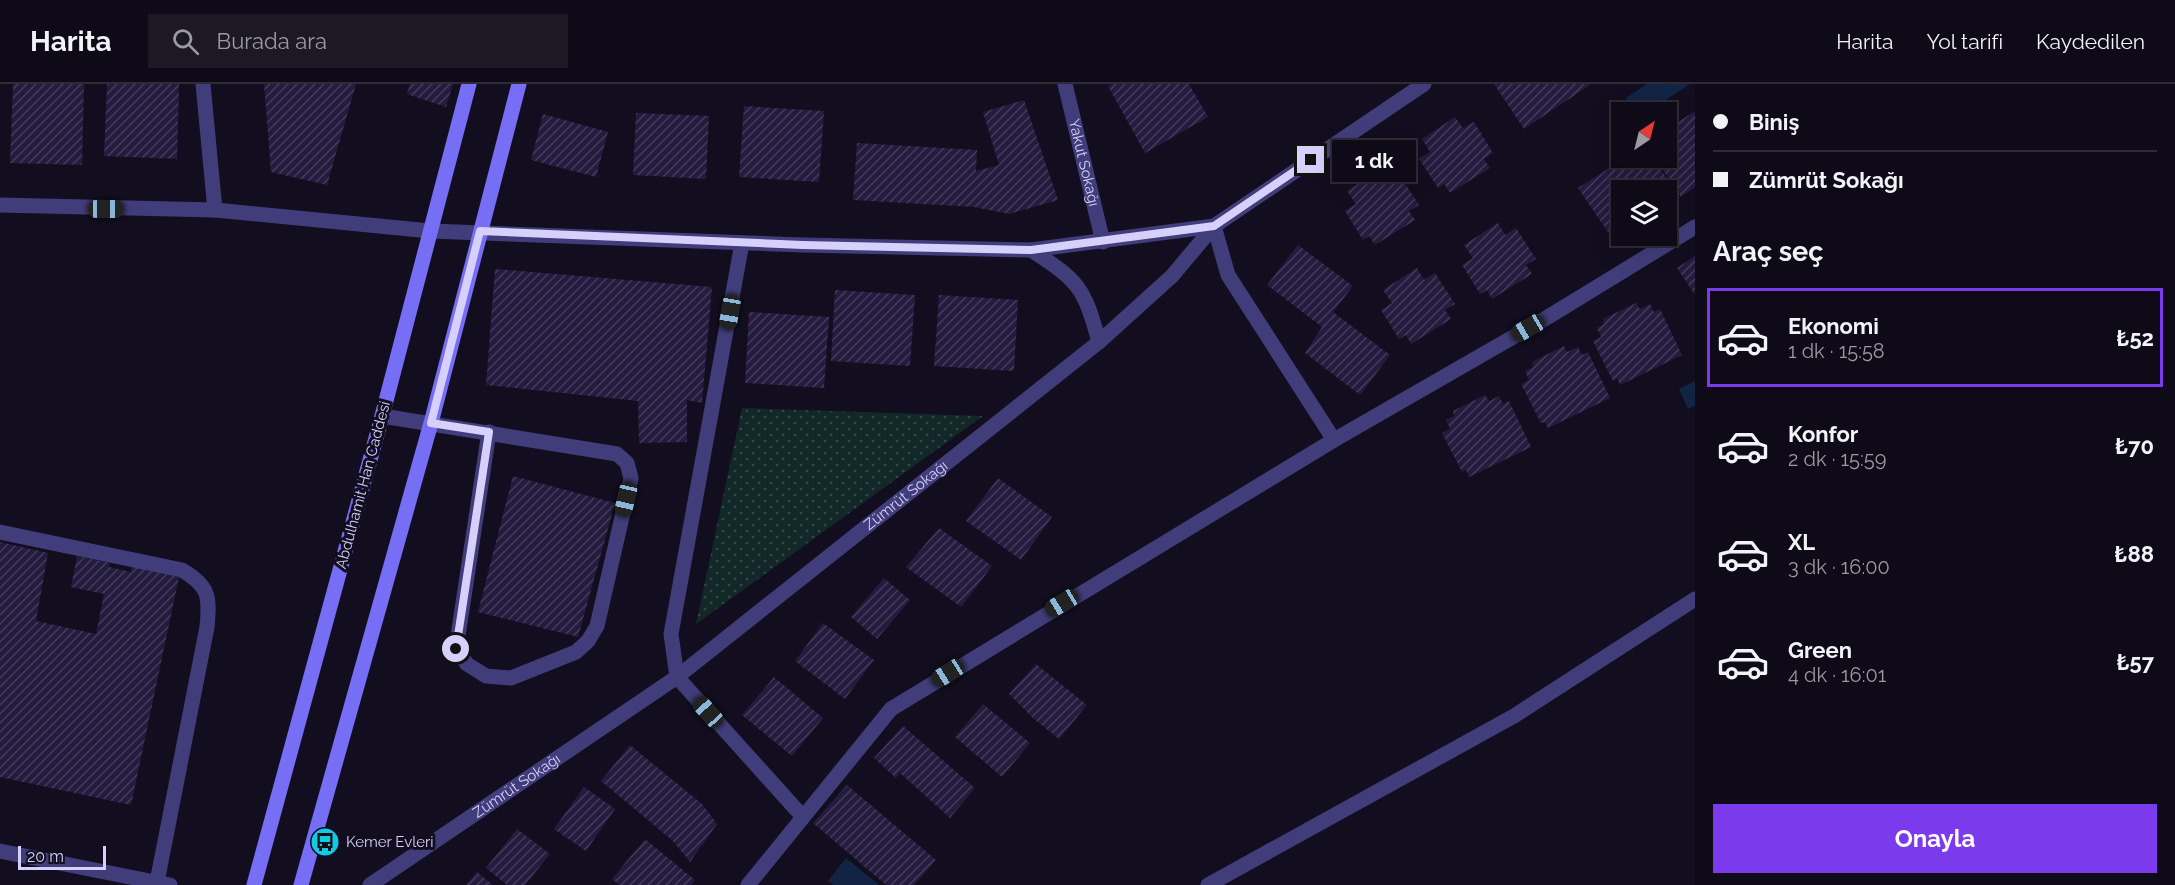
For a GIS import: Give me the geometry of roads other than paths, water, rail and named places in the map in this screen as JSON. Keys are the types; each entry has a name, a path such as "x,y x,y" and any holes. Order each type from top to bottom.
{"main road":[{"name":"Abdulhamit Han Caddesi","path":"254,885 382,416 469,84"},
{"path":"301,885 431,423 519,84"}],"street":[{"path":"203,84 215,210"},
{"name":"Yakut Sokağı","path":"1065,84 1103,242"},
{"name":"Zümrüt Sokağı","path":"370,885 676,677 1099,342 1172,276 1214,226 1424,84"},
{"path":"0,205 215,210 430,231 480,231 742,243 1031,250 1214,226 1228,275 1334,440"},
{"path":"748,885 891,709 1334,440 1548,317 1695,227"},
{"path":"742,243 671,634 676,677 803,817"},
{"path":"1031,250 1070,275 1089,305 1099,342"},
{"path":"382,416 489,432 617,454 627,463 631,478 597,626 588,641 576,652 511,678 486,676 467,664 456,649 489,432"},
{"path":"0,532 182,570 202,582 209,603 207,627 164,884 0,851"},
{"path":"1208,885 1514,716 1695,599"}],"water":[{"path":"1647,84 1690,84 1662,102 1629,102 1626,98"},
{"path":"1695,381 1695,406 1688,409 1679,389"},
{"path":"846,858 879,885 833,885 828,881"}],"place":[{"name":"Kemer Evleri","path":"325,842"}]}
